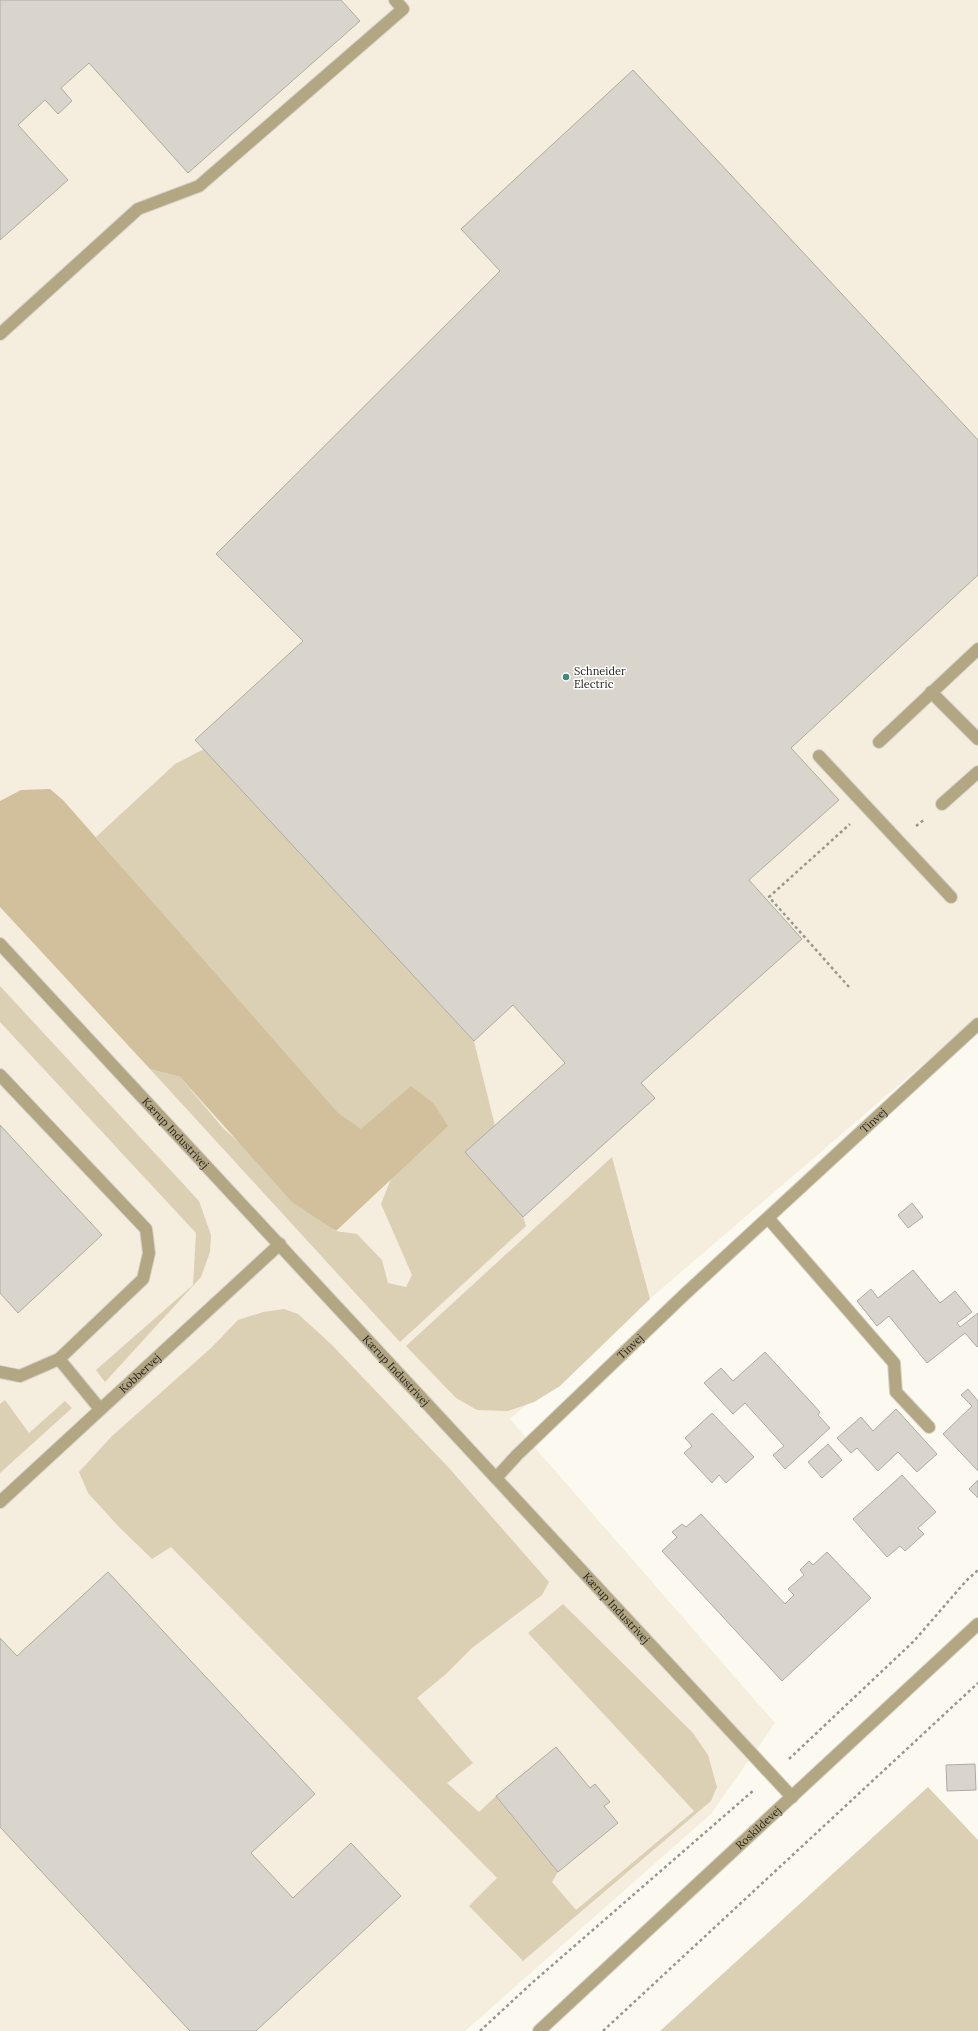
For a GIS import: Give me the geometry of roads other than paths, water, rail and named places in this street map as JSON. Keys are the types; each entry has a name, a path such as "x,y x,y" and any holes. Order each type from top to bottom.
{"street":[{"path":"0,334 138,209 199,186 403,9 395,0"},
{"path":"878,742 978,650"},
{"path":"931,692 978,739"},
{"path":"818,756 951,897"},
{"path":"942,804 978,772"},
{"name":"Kærup Industrivej","path":"0,944 792,1797"},
{"name":"Tinvej","path":"496,1478 556,1418 768,1218 978,1024"},
{"path":"0,1075 146,1229 149,1253 143,1279 58,1359 20,1376 0,1372"},
{"path":"768,1218 894,1363 896,1392 929,1427"},
{"name":"Kobbervej","path":"0,1502 280,1244"},
{"path":"58,1359 100,1409"},
{"name":"Roskildevej","path":"539,2031 978,1624"}],"place":[{"name":"Schneider Electric","path":"566,677"}]}
